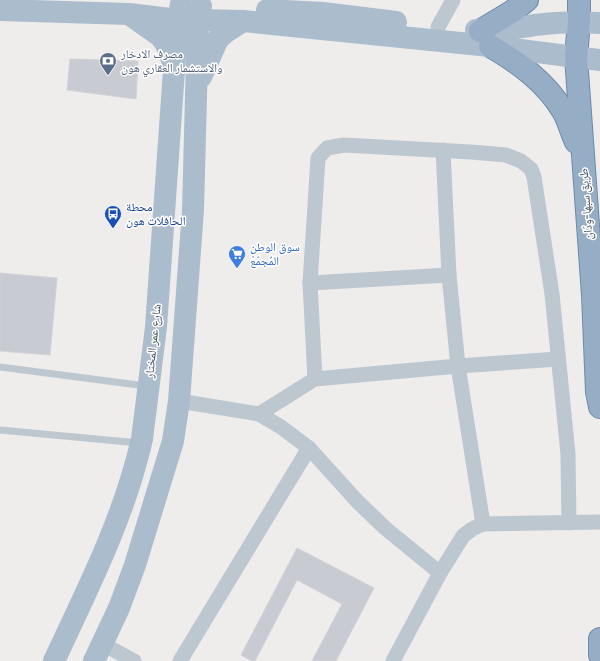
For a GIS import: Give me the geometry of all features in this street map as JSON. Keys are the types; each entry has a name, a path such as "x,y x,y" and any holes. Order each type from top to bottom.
{"highway":[{"path":"527,0 513,10 485,39 533,75 547,88 564,112 583,160"},
{"name":"طريق سبها-ودّان","path":"579,0 590,23 576,57 593,295 597,392 600,407"},
{"path":"600,640 600,655"}],"main road":[{"path":"0,10 125,7 190,12 323,13 438,27 485,39 576,57 600,60"},
{"path":"125,7 160,36 166,44 174,67"},
{"path":"190,12 243,21 485,39 516,28 544,24 590,23"},
{"path":"98,653 119,608 135,565 173,441 179,401 193,210 196,87 190,12"},
{"name":"شارع عمر المختار","path":"54,661 102,560 116,525 140,449 156,327 174,67 190,12"},
{"path":"196,87 218,39 243,21"},
{"path":"140,449 168,458"}],"street":[{"path":"438,27 453,0"},
{"path":"314,379 310,283 318,158 326,148 344,145 443,150 506,155 521,161 531,169 534,177 552,294 568,454 569,523"},
{"path":"443,150 449,275 458,366 483,524"},
{"path":"310,283 449,275"},
{"path":"259,414 314,379 558,359"},
{"path":"179,401 259,414 281,427 309,448 357,501 385,528 440,573"},
{"path":"180,661 309,448"},
{"path":"393,661 440,573 463,536 472,529 483,524 600,522"},
{"path":"98,653 134,661"}],"lane":[{"path":"0,367 148,386"},
{"path":"0,430 140,449"}],"building":[{"path":"70,59 138,61 136,99 67,90"},
{"path":"0,273 57,278 50,355 0,351"},
{"path":"297,548 374,588 336,661 312,661 342,604 297,580 255,661 252,661 241,655"}],"place":[{"name":"مصرف الادخار والاستشمار العقاري هون","path":"108,76"},
{"name":"محطة الحافلات هون","path":"113,229"},
{"name":"سوق الوطن المُجمّعْ","path":"237,269"}]}
